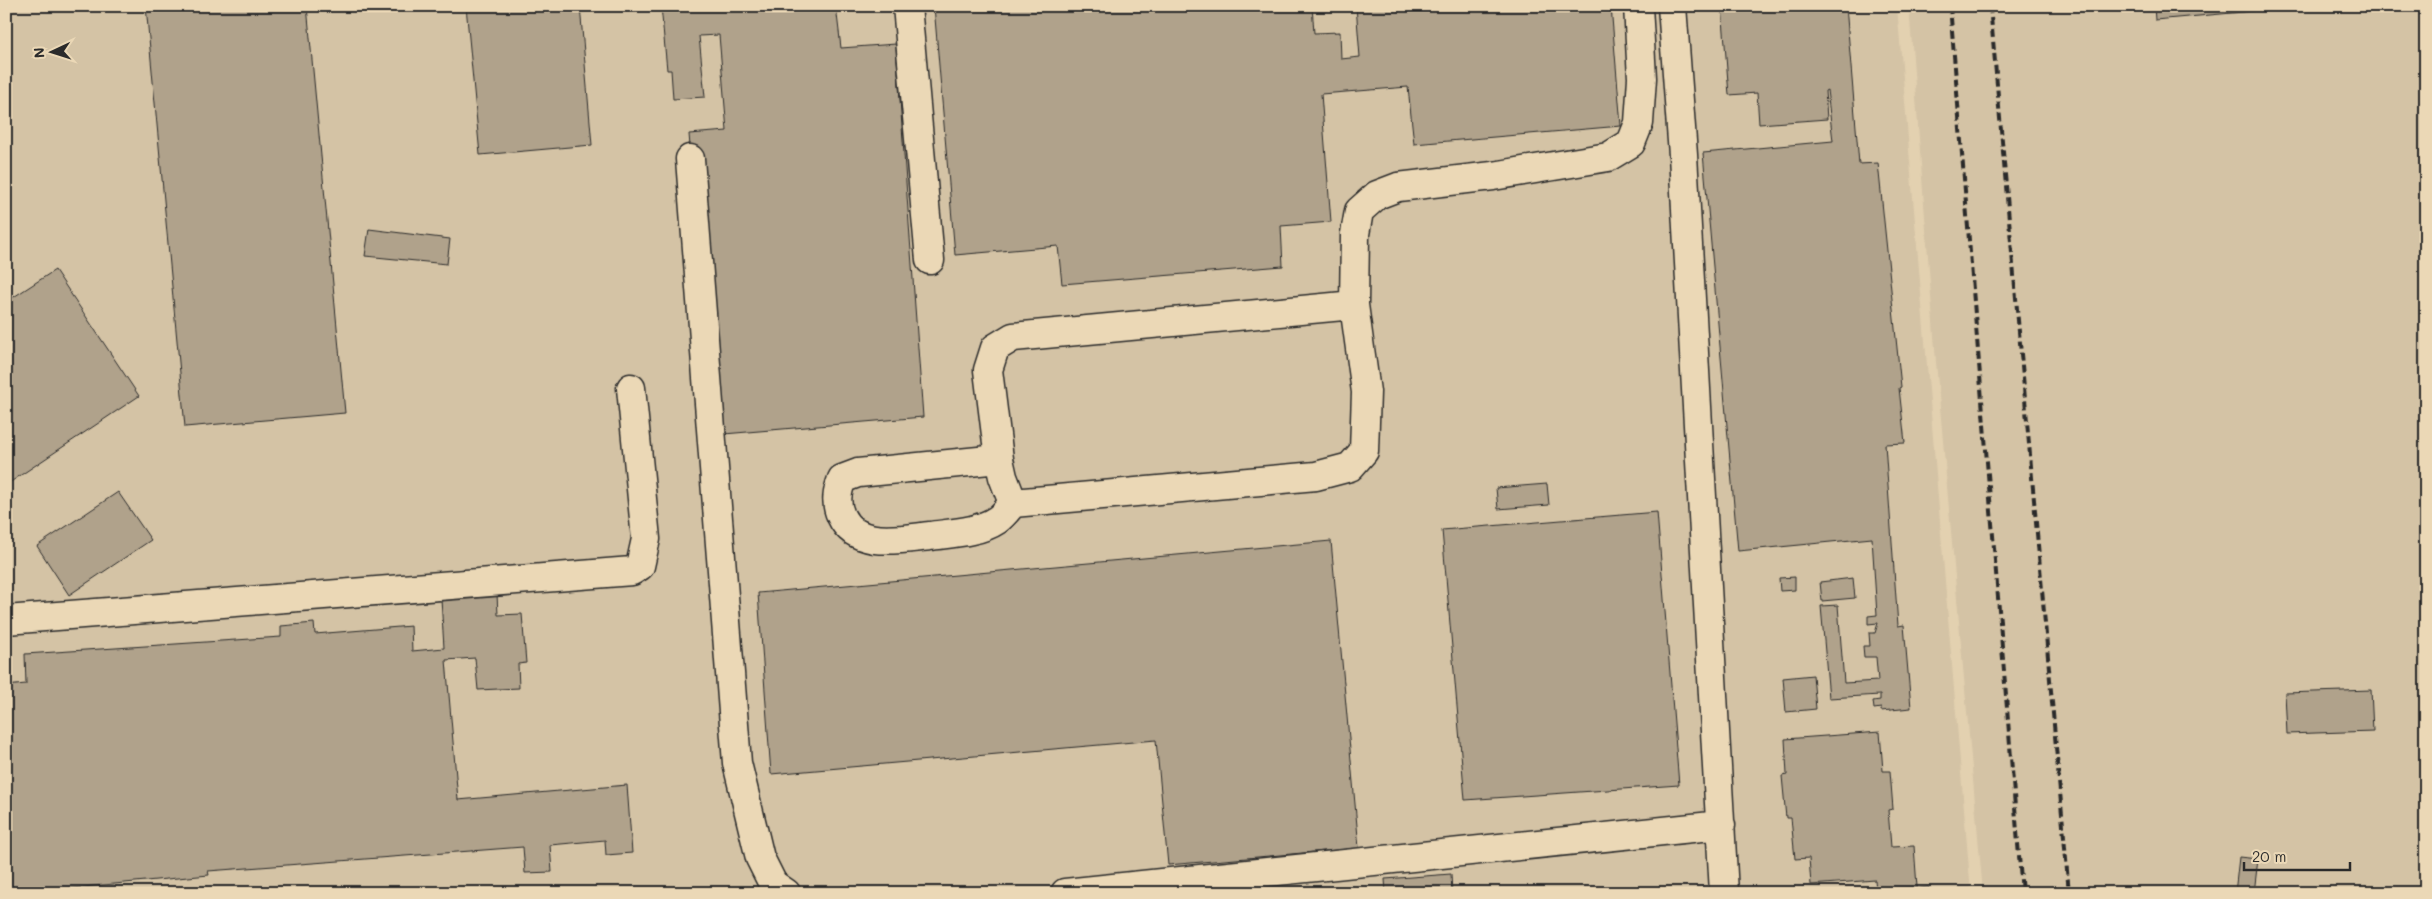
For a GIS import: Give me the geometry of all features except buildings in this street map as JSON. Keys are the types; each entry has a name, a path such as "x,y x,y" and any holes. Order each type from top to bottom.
{"lane":[{"path":"907,6 930,260"},
{"path":"999,459 858,472 842,479 837,493 838,509 846,528 860,536 890,540 979,528 997,520 1013,503 1316,476 1350,467 1364,451 1366,392 1354,305 1355,234 1360,210 1377,195 1398,187 1493,176 1608,157 1632,143 1640,123 1642,78 1638,6"},
{"path":"1672,6 1683,155 1724,893"},
{"path":"690,159 737,763 760,858 773,884 786,893"},
{"path":"1013,503 1003,477 999,459 988,370 995,348 1014,337 1354,305"},
{"path":"6,620 632,571 640,566 646,539 631,388"},
{"path":"1065,893 1721,825"}],"shaded area":[{"path":"6,6 1897,6 1971,893 6,893"},
{"path":"1909,6 2426,6 2426,893 1983,893 1936,362"}],"railway":[{"path":"1950,6 2022,893"},
{"path":"1990,6 2069,893"}]}
